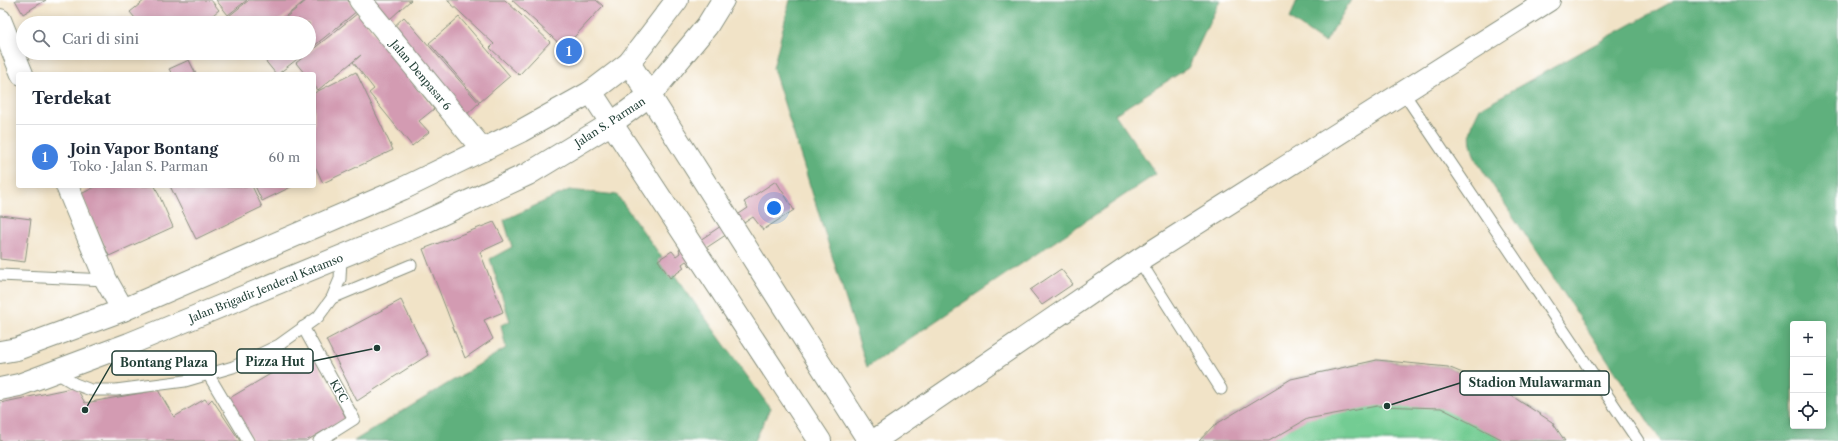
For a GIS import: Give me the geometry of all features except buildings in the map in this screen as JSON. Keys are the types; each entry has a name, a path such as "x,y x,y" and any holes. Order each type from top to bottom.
{"street":[{"name":"Jalan Denpasar 6","path":"360,0 483,150"},
{"path":"0,352 17,349 123,310 402,189 521,131 591,92 629,63 677,0"},
{"name":"Jalan S. Parman","path":"528,174 612,123 650,95 708,26 723,0"},
{"path":"874,441 1139,260 1549,0"},
{"path":"0,20 16,59"},
{"path":"16,60 21,72"},
{"path":"629,63 869,441"},
{"path":"591,92 820,441"},
{"name":"Jalan Brigadir Jenderal Katamso","path":"0,390 55,372 341,258 418,225 528,174"},
{"path":"68,188 106,280 123,310"}],"lane":[{"path":"1403,92 1638,441"},
{"path":"55,372 74,384 91,390 116,390 184,381 233,367 279,345 318,317 332,298 340,279 341,258"},
{"path":"1139,260 1221,389"},
{"path":"332,298 411,265"},
{"path":"0,275 106,280"},
{"name":"KFC","path":"303,327 354,419 319,441"},
{"path":"208,374 248,441"}],"green space":[{"path":"790,0 1220,0 1188,68 1115,114 1156,174 867,367 773,68"},
{"path":"1297,0 1351,0 1325,43 1290,19"},
{"path":"1675,0 1838,0 1838,441 1661,441 1476,160 1470,139 1473,122 1480,108"},
{"path":"569,190 617,195 770,408 755,441 354,441 506,348 501,325 510,321 490,259 512,247 504,220"},
{"path":"1377,360 1448,367 1501,389 1552,422 1565,441 1199,441 1213,426 1291,379"}],"place":[{"name":"Join Vapor Bontang","path":"569,51"},
{"name":"Pizza Hut","path":"377,348"},
{"name":"Stadion Mulawarman","path":"1387,406"},
{"name":"Bontang Plaza","path":"85,410"}]}
